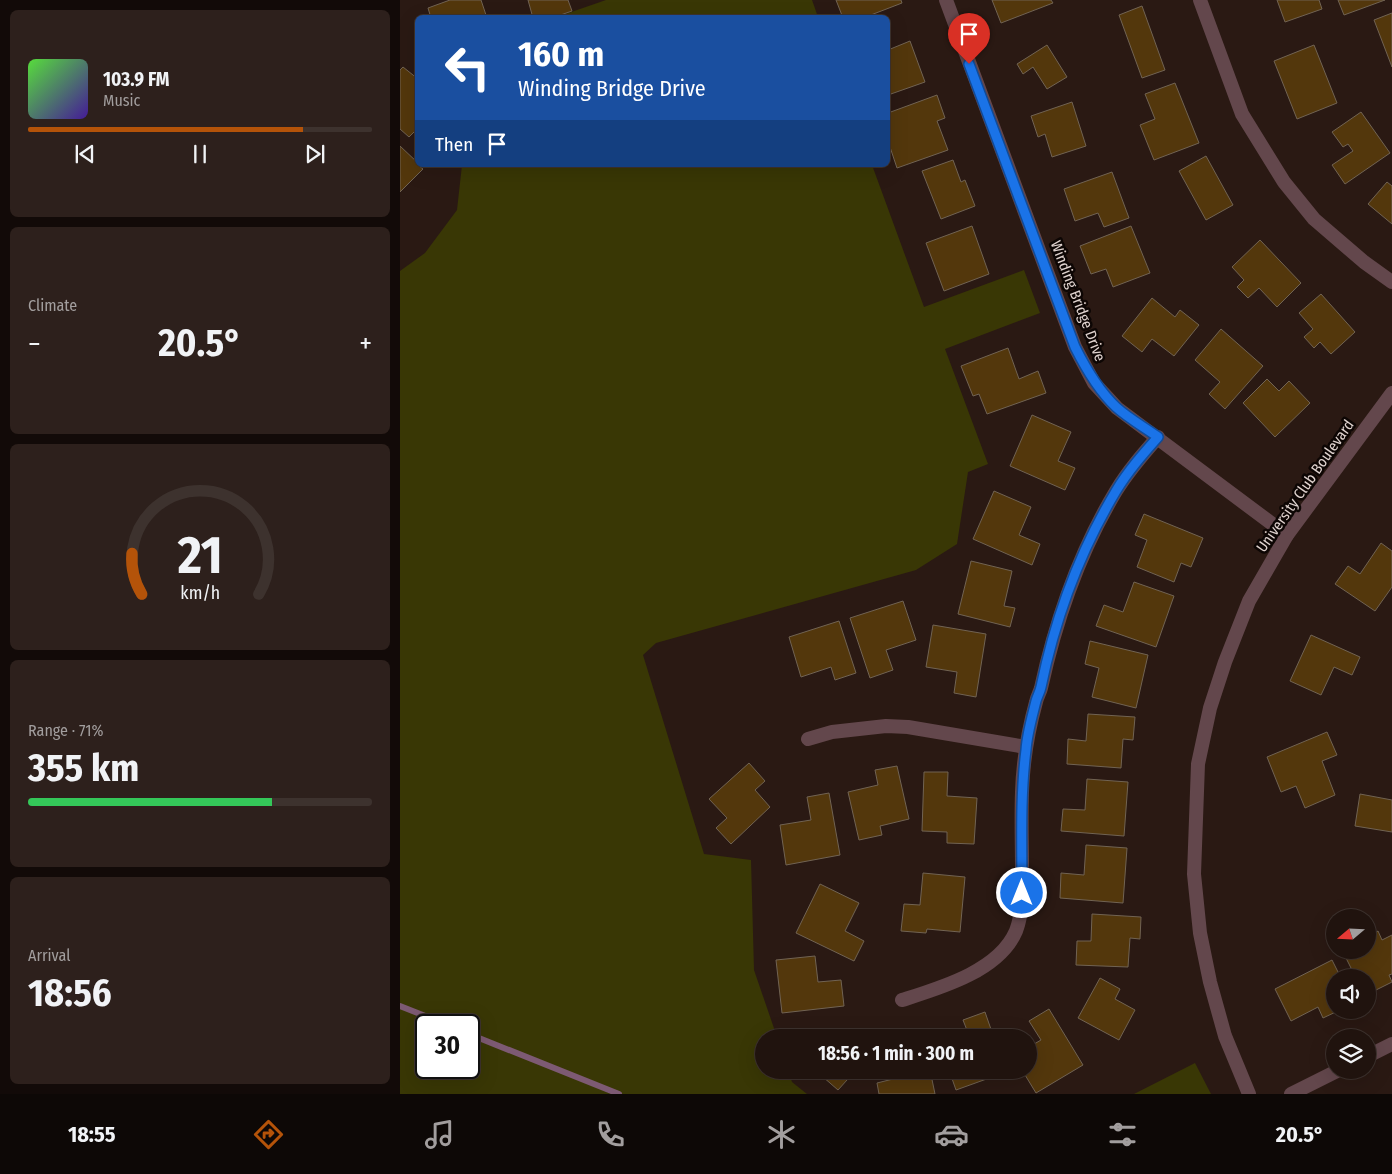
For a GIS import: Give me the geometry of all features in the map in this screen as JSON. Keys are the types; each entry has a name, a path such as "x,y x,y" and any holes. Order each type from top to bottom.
{"street":[{"name":"Winding Bridge Drive","path":"946,0 1075,347 1094,383 1117,408 1287,535"},
{"path":"1200,0 1242,114 1284,182 1314,219 1364,262 1392,282"},
{"name":"University Club Boulevard","path":"1249,1094 1225,1036 1210,982 1200,934 1194,874 1198,764 1210,708 1224,662 1249,601 1287,535 1392,393"},
{"path":"902,1000 942,988 978,970 1004,948 1016,931 1022,893 1022,791 1026,748 1036,701 1041,688 1042,676 1062,609 1091,537 1117,489 1158,437"},
{"path":"808,739 832,732 886,726 1026,748"},
{"path":"1376,1052 1392,1044"},
{"path":"1291,1094 1326,1076"}],"shaded area":[{"path":"606,0 812,0 817,15 563,15"},
{"path":"462,167 873,167 924,307 1024,270 1040,313 945,349 988,464 968,472 957,544 916,570 656,643 643,655 704,854 751,860 754,970 774,1029 755,1029 755,1079 791,1079 792,1082 807,1094 400,1094 400,271 425,253 457,210"},
{"path":"1195,1063 1211,1094 1134,1094"}],"building":[{"path":"450,0 481,0 486,15 430,15 428,8"},
{"path":"528,0 568,0 572,11 561,15 532,15"},
{"path":"836,0 901,0 902,3 871,15 842,15"},
{"path":"992,0 1051,0 1053,3 1001,23"},
{"path":"1277,0 1319,0 1322,9 1285,22"},
{"path":"1338,0 1385,0 1344,15"},
{"path":"1142,6 1165,70 1142,78 1119,15"},
{"path":"1392,13 1392,67 1374,20"},
{"path":"910,41 925,82 890,94 890,49"},
{"path":"1047,45 1067,77 1047,89 1033,67 1023,74 1017,64"},
{"path":"1314,45 1337,103 1297,119 1274,61"},
{"path":"403,67 415,77 415,131 409,137 400,129 400,70"},
{"path":"1175,83 1199,143 1154,160 1140,125 1155,119 1145,94"},
{"path":"937,95 945,118 937,121 948,150 897,168 890,147 890,112"},
{"path":"1072,102 1086,146 1052,157 1045,134 1038,137 1031,116"},
{"path":"1361,112 1390,153 1345,184 1332,165 1353,151 1348,144 1343,147 1332,132"},
{"path":"400,146 415,160 415,167 423,169 400,192"},
{"path":"1206,156 1233,205 1206,220 1179,171"},
{"path":"953,160 961,182 965,180 975,206 941,219 922,171"},
{"path":"1112,172 1129,218 1104,227 1098,213 1075,221 1064,189"},
{"path":"1387,182 1392,186 1392,224 1368,204"},
{"path":"972,226 989,274 944,291 926,243"},
{"path":"1131,226 1150,273 1113,287 1106,269 1091,274 1080,246"},
{"path":"1260,240 1301,283 1277,307 1259,288 1248,298 1237,287 1244,280 1232,267"},
{"path":"1321,294 1355,332 1331,354 1320,342 1314,348 1304,337 1313,329 1299,313"},
{"path":"1152,298 1175,317 1180,310 1199,325 1174,356 1152,339 1142,352 1122,336"},
{"path":"1221,329 1263,366 1225,409 1209,394 1220,382 1195,360"},
{"path":"1008,348 1019,379 1038,371 1046,393 987,414 979,394 973,396 961,366"},
{"path":"1267,379 1279,391 1289,381 1310,403 1275,437 1243,403"},
{"path":"1032,415 1071,432 1058,461 1075,468 1065,490 1010,466"},
{"path":"994,491 1031,507 1019,535 1040,544 1032,565 973,539"},
{"path":"1144,514 1203,538 1191,567 1181,563 1174,582 1137,567 1147,540 1135,535"},
{"path":"1381,543 1392,551 1392,587 1375,611 1335,584 1348,566 1360,574"},
{"path":"971,561 1012,571 1004,606 1015,608 1010,627 958,614"},
{"path":"1134,582 1174,596 1156,647 1096,626 1104,605 1123,612"},
{"path":"903,601 916,640 886,650 893,670 870,678 850,618"},
{"path":"839,621 856,673 835,680 831,667 801,677 789,637"},
{"path":"933,625 986,634 976,697 954,693 957,672 926,667"},
{"path":"1311,635 1360,657 1352,675 1334,667 1321,695 1290,681"},
{"path":"1090,641 1148,655 1136,708 1092,697 1099,668 1085,664"},
{"path":"1088,714 1135,717 1133,740 1123,739 1121,768 1067,764 1068,739 1086,741"},
{"path":"1327,732 1337,755 1322,761 1335,795 1305,808 1296,786 1281,792 1267,757"},
{"path":"749,763 765,781 755,790 770,807 731,844 716,828 727,818 709,799"},
{"path":"897,766 909,819 880,826 882,835 859,840 848,792 878,785 875,770"},
{"path":"924,772 948,772 947,796 977,798 974,844 947,843 947,832 922,831"},
{"path":"1087,779 1128,782 1124,836 1061,831 1063,809 1085,810"},
{"path":"829,793 840,855 786,865 780,825 811,820 807,797"},
{"path":"1360,794 1392,800 1392,832 1355,826"},
{"path":"1086,845 1127,848 1123,903 1060,898 1061,873 1084,875"},
{"path":"923,873 965,877 960,932 927,929 926,933 901,931 904,904 920,905"},
{"path":"820,884 859,903 845,931 864,941 854,961 796,933"},
{"path":"1092,914 1141,917 1140,939 1130,938 1128,967 1076,965 1077,941 1091,941"},
{"path":"1378,931 1382,940 1392,935 1392,974 1389,975 1392,982 1376,990 1376,969 1352,969 1346,959 1376,959 1376,932"},
{"path":"815,956 818,982 841,980 844,1006 782,1013 776,960"},
{"path":"1332,960 1336,969 1326,969 1326,1017 1323,1018 1318,1007 1291,1021 1275,989"},
{"path":"1100,978 1120,989 1115,999 1135,1010 1119,1040 1078,1018"},
{"path":"1049,1009 1083,1065 1036,1093 1027,1079 1037,1079 1037,1042 1041,1040 1037,1034 1037,1029 1034,1029 1029,1021"},
{"path":"985,1012 991,1029 966,1029 963,1020"},
{"path":"825,1079 848,1079 838,1090"},
{"path":"893,1079 932,1079 935,1094 879,1094 877,1083"},
{"path":"952,1079 987,1079 956,1090"}],"waterway":[{"path":"400,1006 420,1014"},
{"path":"480,1038 619,1094"}],"route":[{"path":"969,64 1075,347 1086,369 1094,383 1117,408 1158,437 1117,489 1091,537 1062,609 1042,676 1041,688 1036,701 1026,748 1022,791 1022,893"}]}
